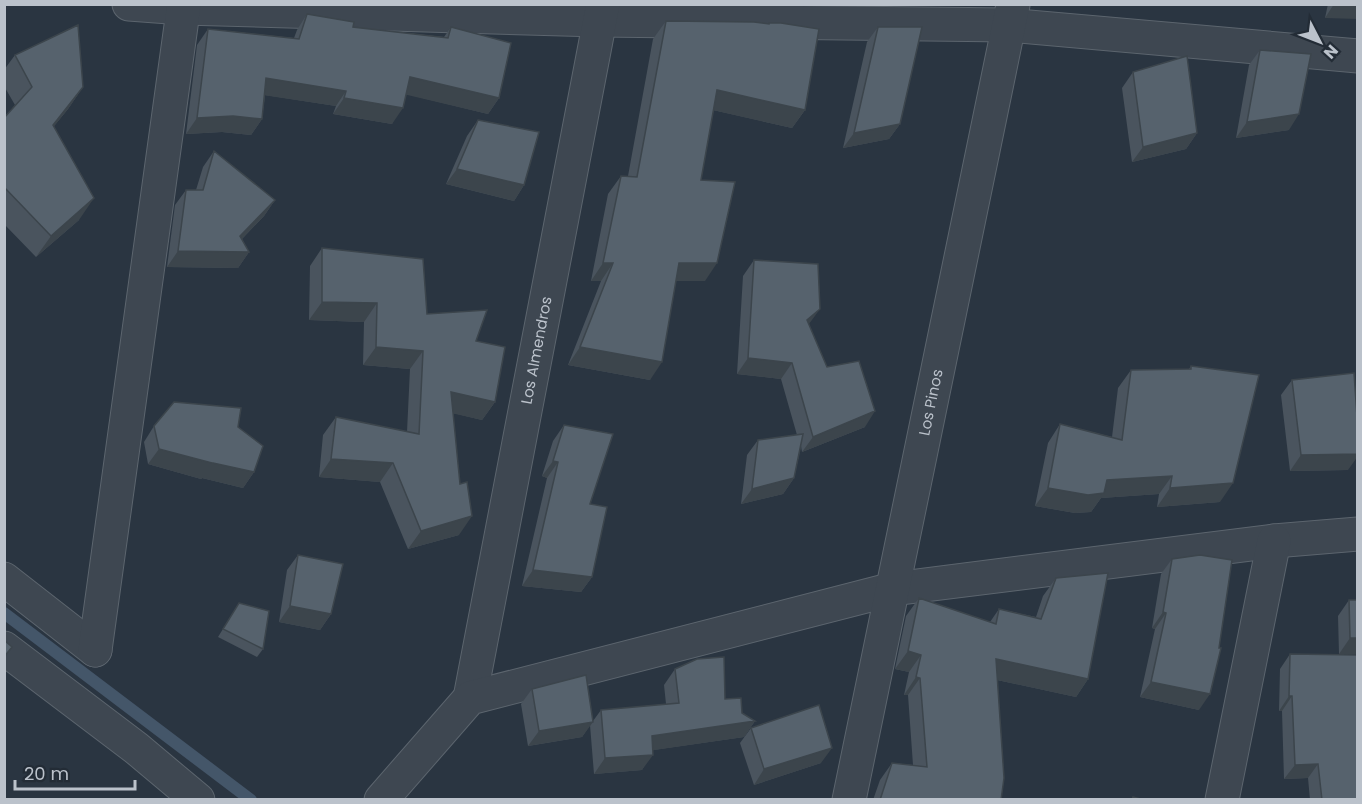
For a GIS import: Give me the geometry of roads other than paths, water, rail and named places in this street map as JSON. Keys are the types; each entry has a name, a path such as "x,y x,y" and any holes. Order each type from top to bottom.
{"street":[{"path":"129,4 601,12 1010,15 1358,56"},
{"path":"4,579 95,650 183,6"},
{"name":"Los Almendros","path":"470,698 601,12"},
{"name":"Los Pinos","path":"849,800 1010,15"},
{"path":"381,800 470,698 893,589 1274,542 1358,534"},
{"path":"1222,800 1274,542"},
{"path":"4,648 136,748 198,800"}],"waterway":[{"path":"4,613 251,800"}]}
